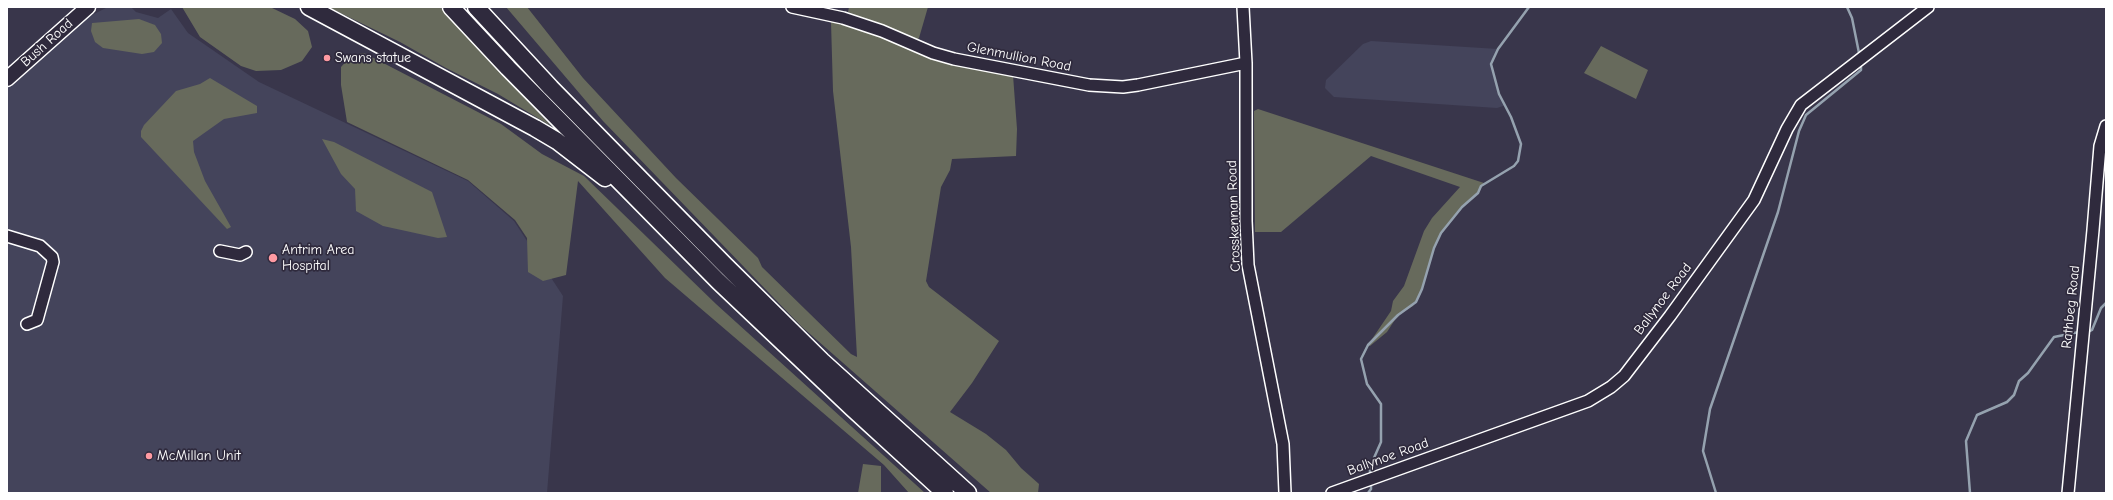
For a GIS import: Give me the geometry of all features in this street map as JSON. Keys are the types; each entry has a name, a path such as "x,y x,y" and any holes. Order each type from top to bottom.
{"highway":[{"path":"309,7 557,141 645,206"},
{"path":"451,7 508,68 718,281 945,493"},
{"path":"476,7 551,88 719,260 822,361 968,493"},
{"path":"487,7 551,88"}],"main road":[{"name":"Bush Road","path":"7,79 88,7"}],"street":[{"name":"Glenmullion Road","path":"792,7 842,18 882,31 933,53 954,59 1089,85 1116,87 1138,85 1179,75 1246,63"},
{"name":"Crosskennan Road","path":"1243,7 1246,63 1246,221 1248,265 1283,444 1285,493"},
{"name":"Ballynoe Road","path":"1332,493 1588,401 1612,387 1624,376 1670,316 1754,200 1787,129 1801,105 1928,7"},
{"name":"Rathbeg Road","path":"2068,493 2100,146 2106,126"},
{"path":"7,236 40,246 52,257 53,262 37,320 27,324"},
{"path":"220,251 240,254 246,252"}],"shaded area":[{"name":"Antrim Area Hospital","path":"108,7 131,7 136,12 158,18 171,9 188,33 259,82 468,181 514,221 563,296 547,493 7,493 7,85 90,16"},
{"path":"1371,41 1498,49 1491,64 1492,71 1499,94 1506,105 1497,108 1334,97 1325,88 1326,80 1363,44"}],"green space":[{"path":"182,7 270,7 295,19 308,31 312,47 302,61 281,70 256,71 241,66 200,37"},
{"path":"328,7 440,7 551,126 498,94 446,68 400,42"},
{"path":"506,7 527,7 583,78 676,178 758,258 762,267 851,354 857,357 851,247 833,91 831,22 834,20 856,27 939,60 1013,75 1017,129 1016,156 952,159 950,170 941,187 926,281 929,287 999,341 972,383 950,412 986,434 1006,450 1021,468 1039,484 1038,493 991,493 801,326 603,121"},
{"path":"849,7 928,7 919,38 916,41 848,12"},
{"path":"139,19 155,25 161,34 162,43 154,52 142,54 103,48 95,42 91,31 92,23"},
{"path":"1601,46 1648,70 1636,99 1584,73"},
{"path":"364,53 501,124 542,154 584,176 716,304 925,493 909,493 884,465 665,278 578,181 566,275 543,281 528,272 527,238 515,220 468,180 347,122 341,85 341,67 352,55"},
{"path":"210,78 257,106 257,113 224,119 193,141 194,152 205,181 231,227 227,229 141,137 141,131 144,125 176,91 200,84"},
{"path":"1258,109 1484,183 1478,193 1462,207 1441,233 1434,248 1421,293 1413,306 1398,315 1387,332 1370,346 1368,345 1391,311 1393,301 1404,286 1424,231 1432,218 1460,187 1371,156 1281,232 1255,232 1254,111"},
{"path":"322,139 334,142 432,192 447,237 438,238 383,226 356,211 355,189 341,174"},
{"path":"863,464 881,466 881,493 858,493"}],"waterway":[{"path":"1370,472 1370,467 1381,442 1381,404 1367,384 1361,359 1368,345 1398,315 1416,302 1422,289 1434,248 1441,233 1462,207 1478,193 1481,186 1514,166 1518,161 1521,144 1511,117 1499,94 1491,64 1498,49 1529,7"},
{"path":"1847,7 1852,18 1859,53"},
{"path":"1716,493 1703,451 1710,409 1778,212 1799,131 1806,115 1861,70 1861,67"},
{"path":"2086,333 2092,330 2101,308 2106,303"},
{"path":"1970,493 1966,441 1977,415 2007,402 2014,395 2019,381 2028,373 2054,337 2079,332"},
{"path":"1368,493 1371,489 1371,483"}],"place":[{"name":"Swans statue","path":"327,58"},
{"name":"Antrim Area Hospital","path":"273,258"},
{"name":"McMillan Unit","path":"149,456"}]}
